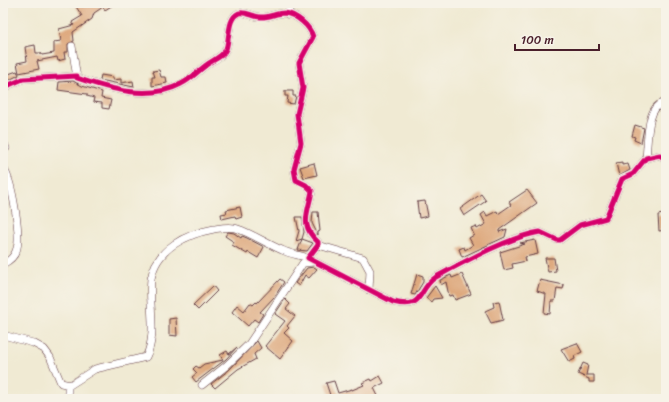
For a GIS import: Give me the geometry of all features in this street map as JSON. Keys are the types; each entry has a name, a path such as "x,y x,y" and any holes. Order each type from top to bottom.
{"street":[{"path":"287,14 292,3"},
{"path":"3,92 9,85 23,79 77,76 77,78 108,89 138,92 175,87 186,82 210,62 223,54 227,48 232,19 239,13 260,17 287,14 304,23 312,36 312,41 299,62 303,92 297,114 301,143 294,175 296,180 312,192 305,220 308,229 318,244 363,258 370,271 369,290"},
{"path":"72,46 77,78"},
{"path":"68,385 95,369 146,357 151,344 152,336 150,298 151,277 164,252 183,239 204,231 227,228 237,229 282,250 308,258 327,267 344,278 393,302 405,305 413,303 422,294 430,281 436,277 500,246 525,235 540,232 560,240 580,225 606,218 620,182 633,174 646,158 649,123 655,107 661,103 666,103"},
{"path":"3,141 6,148"},
{"path":"646,158 660,155 666,160"},
{"path":"3,168 9,180 14,202 18,244 13,257 3,264"},
{"path":"308,258 318,244"},
{"path":"202,385 226,366 249,344 303,263 312,262 327,267"},
{"path":"3,334 33,343 44,349 50,357 60,382 68,385"},
{"path":"68,385 68,399"}],"building":[{"path":"79,3 82,7 89,3 116,3 105,10 103,7 94,13 92,19 73,32 74,41 68,44 68,52 64,52 65,59 58,61 57,57 37,61 39,69 19,73 17,63 27,61 25,47 35,45 36,53 41,53 42,55 54,53 54,42 61,41 59,29 74,25 72,22 82,16 75,5"},
{"path":"159,70 161,77 166,77 167,83 152,86 152,77 155,77 153,71"},
{"path":"17,71 19,75 3,83 3,76"},
{"path":"101,75 113,77 113,80 121,79 121,83 133,81 134,87 100,80"},
{"path":"73,81 82,86 102,92 101,98 111,100 109,109 102,108 102,103 93,102 94,98 87,96 87,94 58,90 59,82"},
{"path":"285,91 293,91 293,96 296,96 294,104 287,103 288,96 285,96"},
{"path":"635,125 644,128 641,143 634,140 635,137 632,136"},
{"path":"622,162 622,165 628,164 630,170 619,176 616,163"},
{"path":"314,163 317,175 304,178 300,167"},
{"path":"527,190 537,203 499,230 499,232 507,229 505,237 462,257 459,249 464,247 465,250 473,245 469,238 474,235 471,228 476,226 477,229 486,224 481,215 485,212 487,216 497,211 498,214 511,205 509,202"},
{"path":"481,194 486,201 464,216 460,209"},
{"path":"425,201 428,216 419,218 417,202"},
{"path":"240,207 242,217 236,219 235,216 222,219 221,214 227,213 226,210"},
{"path":"313,212 318,212 320,231 318,232 318,235 312,223"},
{"path":"663,214 664,217 666,216 666,230 659,231 658,215"},
{"path":"296,217 302,217 304,232 302,239 296,241 299,231"},
{"path":"228,232 234,233 241,238 242,236 247,238 264,247 258,258 248,252 247,254 232,245 234,242 225,236"},
{"path":"302,239 313,243 307,251 298,250"},
{"path":"535,240 538,254 525,257 526,261 512,264 513,268 504,270 500,252 525,244 520,243"},
{"path":"545,258 554,258 556,271 548,272"},
{"path":"314,267 317,269 309,278 305,275 299,286 295,283 307,268"},
{"path":"417,274 423,276 423,282 415,295 411,294"},
{"path":"462,274 471,294 455,300 453,295 449,296 446,282 441,285 440,280 451,275 452,278"},
{"path":"280,279 284,282 275,296 260,312 263,314 258,322 254,319 248,326 232,312 237,305 244,311 250,303 253,305 256,302 257,303"},
{"path":"540,280 564,285 563,289 557,288 555,301 551,301 550,314 544,313 546,294 537,291"},
{"path":"213,286 217,291 198,310 193,305"},
{"path":"435,286 442,298 433,299 431,302 426,298"},
{"path":"285,299 290,304 286,309 295,316 287,326 289,328 284,333 293,341 280,359 265,346 285,321 275,314"},
{"path":"499,301 503,320 491,323 485,311 494,307 493,302"},
{"path":"176,318 177,336 169,335 169,319"},
{"path":"257,341 261,348 254,354 256,359 238,369 215,388 211,384 229,370"},
{"path":"577,343 582,352 574,356 575,359 569,362 561,349"},
{"path":"237,347 226,359 196,382 192,377 197,373 193,369 196,366 199,368 204,364 223,360 220,355 227,351 229,354"},
{"path":"583,363 588,365 586,375 594,375 594,382 589,382 589,379 578,374"},
{"path":"380,376 384,383 374,388 378,396 372,399 360,399 359,396 347,399 343,397 321,399 330,395 326,383 334,381 338,393 352,390 364,385 362,383 371,379 372,381"}],"cycle path":[{"path":"3,92 9,85 23,79 77,76 77,78 102,86 129,92 156,92 169,89 181,84 225,52 232,19 239,13 260,17 284,13 298,18 306,25 313,37 299,63 303,88 297,114 301,143 294,169 296,180 306,185 312,191 306,218 308,230 318,242 318,245 308,258 393,302 404,304 416,301 425,288 436,277 501,244 540,232 560,240 580,225 606,218 622,179 633,174 646,158 660,155 666,160"}]}
